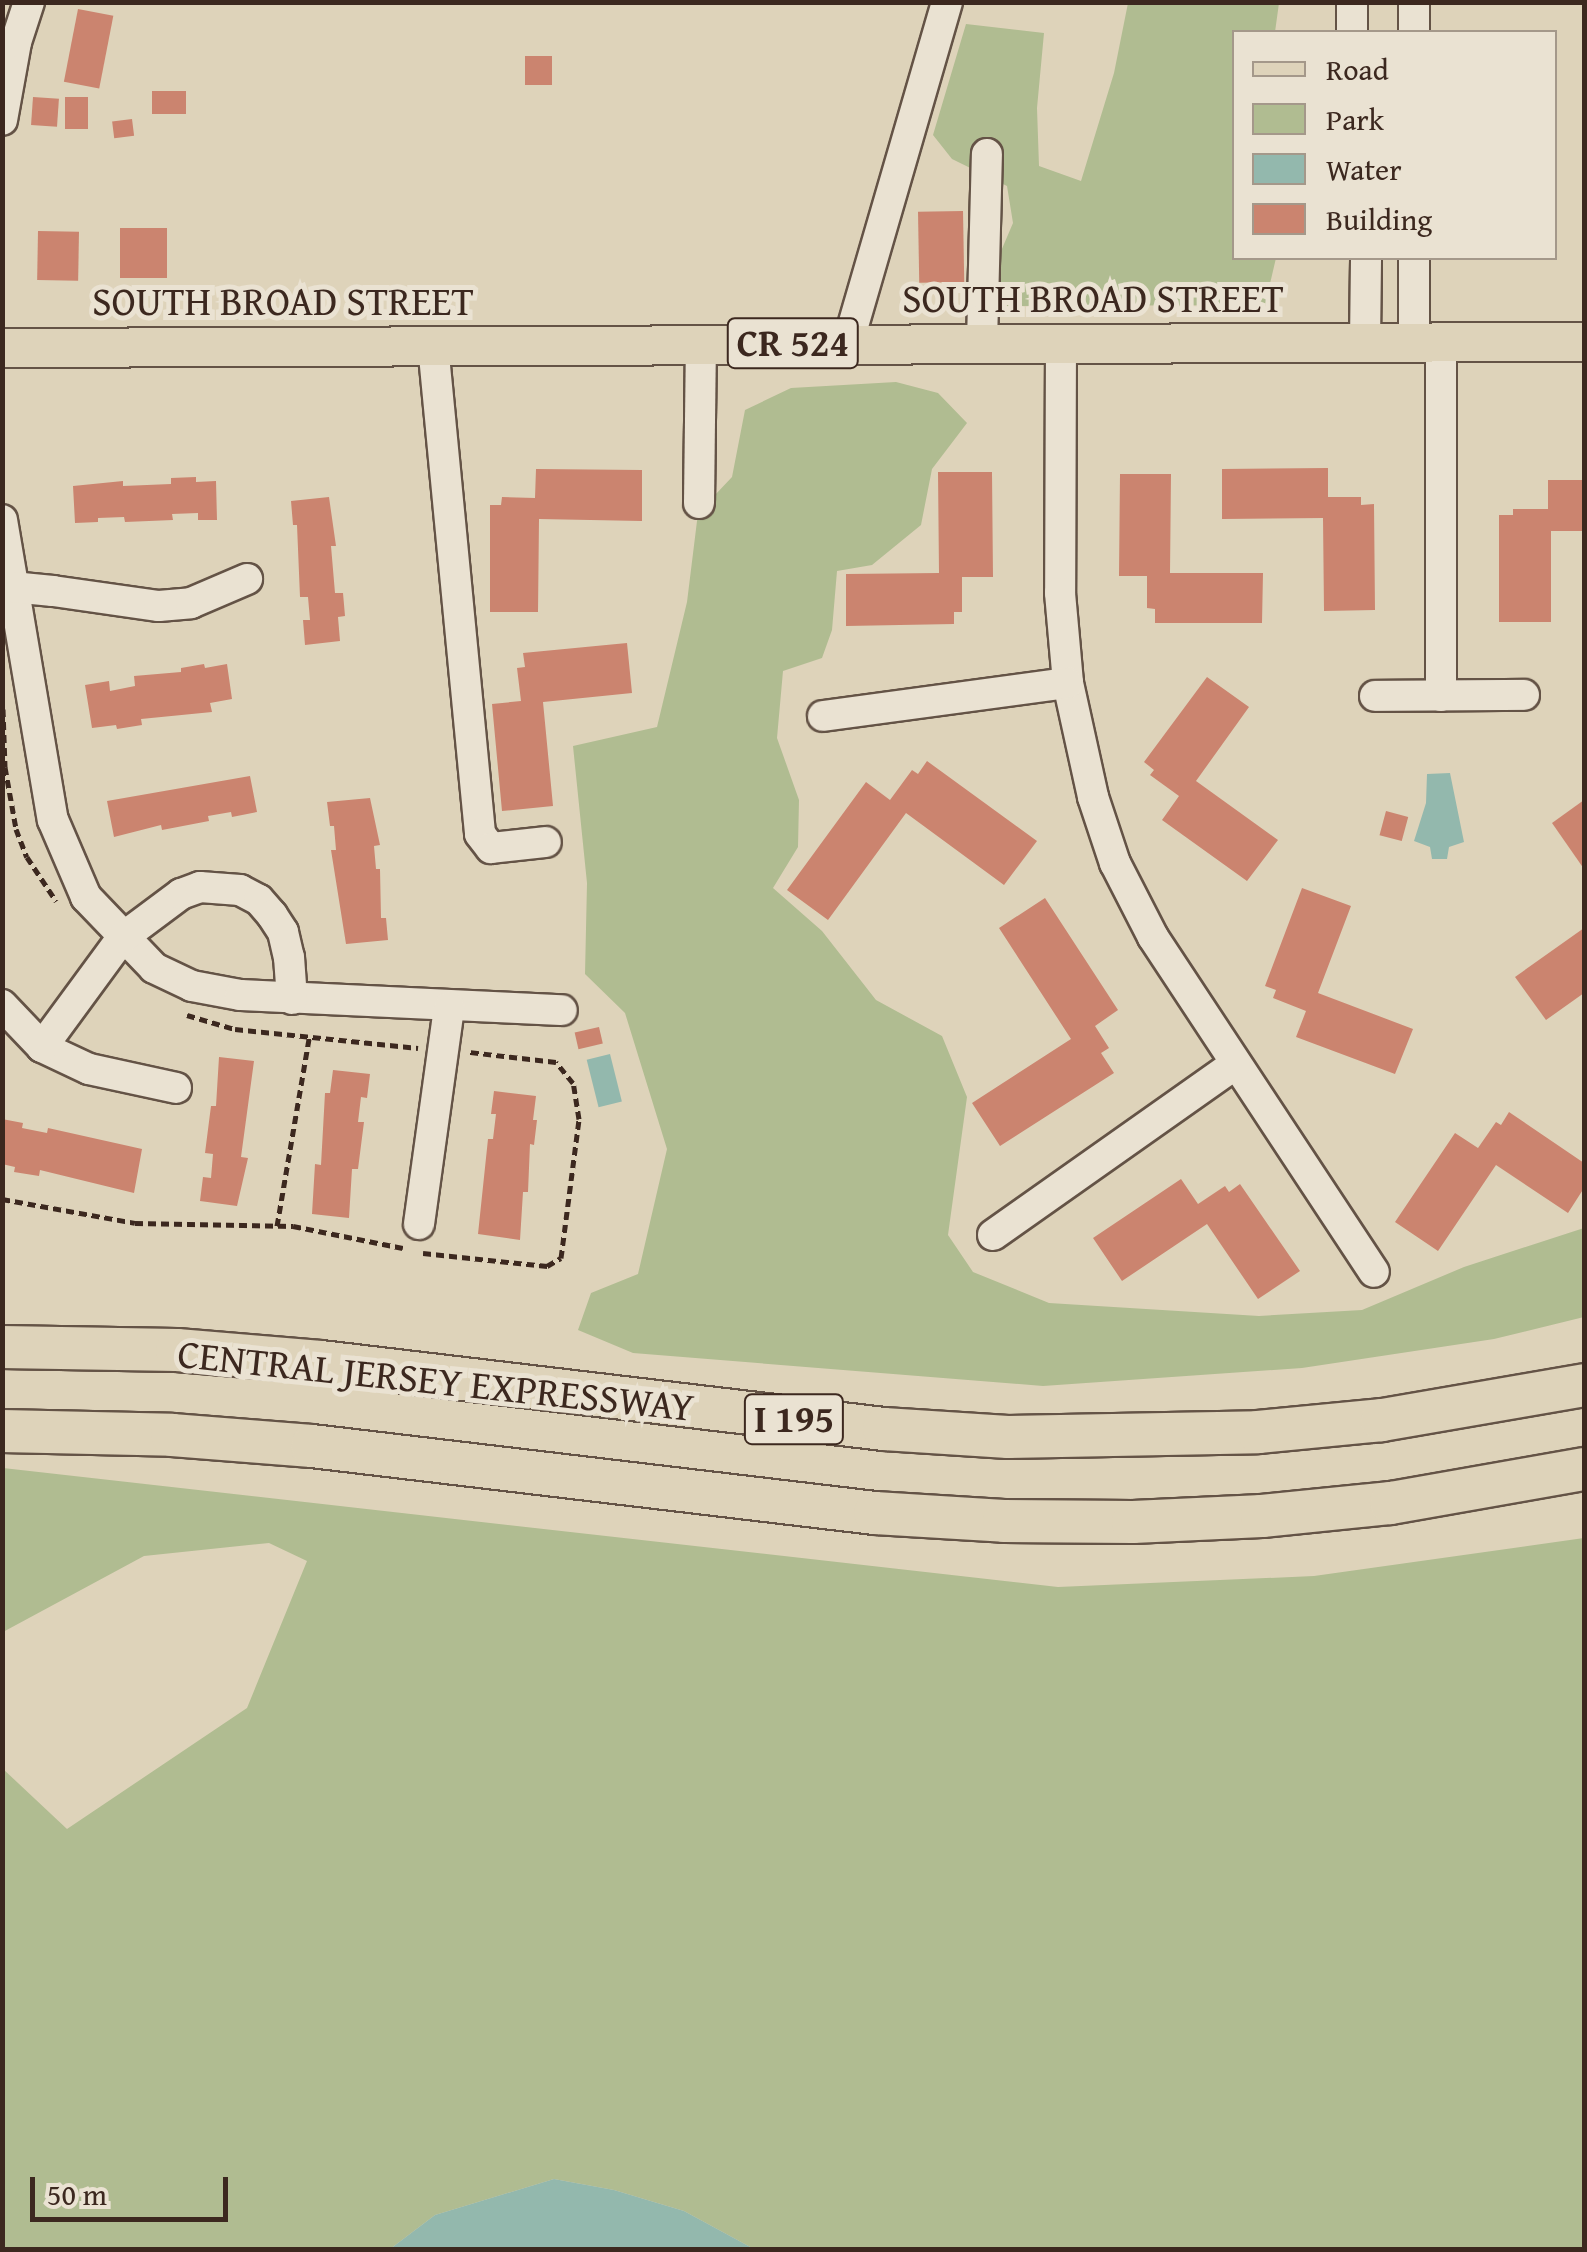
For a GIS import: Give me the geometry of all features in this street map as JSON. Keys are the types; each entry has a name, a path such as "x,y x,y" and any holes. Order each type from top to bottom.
{"highway":[{"name":"CENTRAL JERSEY EXPRESSWAY","path":"2,1347 177,1350 321,1362 884,1430 1008,1436 1258,1432 1382,1420 1584,1385"},
{"name":"CENTRAL JERSEY EXPRESSWAY","path":"2,1431 172,1435 312,1446 875,1513 1004,1521 1262,1516 1391,1503 1584,1469"}],"main road":[{"name":"SOUTH BROAD STREET","path":"2,348 1584,342"}],"street":[{"path":"2,120 3,98 29,2"},
{"path":"848,343 947,2"},
{"path":"1352,2 1352,30"},
{"path":"1414,2 1414,30"},
{"path":"982,342 988,154"},
{"path":"1366,260 1366,342"},
{"path":"1414,260 1428,342 1441,696"},
{"path":"1061,342 1060,593 1068,683 1092,797 1115,863 1152,937 1374,1272"},
{"path":"699,503 702,343"},
{"path":"432,345 480,834 491,848 546,842"},
{"path":"2,520 7,590 53,820 86,896 154,968 192,986 292,999 562,1010"},
{"path":"7,590 159,606 191,603 247,579"},
{"path":"823,716 1068,683"},
{"path":"1374,696 1524,695"},
{"path":"42,1046 122,938 181,894 200,887 240,890 258,900 283,932 292,999"},
{"path":"2,1006 42,1046 89,1069 176,1088"},
{"path":"419,1224 450,1007"},
{"path":"993,1235 1235,1064"}],"path":[{"path":"2,1198 136,1223 277,1226 436,1255 556,1264 579,1119 573,1083 556,1062 235,1029 178,1010"},
{"path":"277,1226 309,1038"}],"green space":[{"path":"1128,3 1279,3 1275,30 1232,30 1232,260 1276,260 1265,305 1001,306 987,284 1013,223 1007,186 952,159 933,135 966,24 1044,33 1037,108 1039,166 1081,181 1114,73"},
{"path":"896,382 938,393 967,423 932,469 921,525 872,565 837,571 832,630 822,658 783,671 777,738 799,800 798,847 773,888 822,931 876,1000 942,1036 967,1097 948,1235 973,1272 1049,1303 1259,1316 1362,1310 1464,1267 1584,1228 1584,1317 1494,1339 1302,1368 1043,1386 633,1353 578,1330 591,1293 638,1274 667,1149 625,1013 585,974 587,883 573,746 657,727 687,602 698,513 732,477 745,410 791,388"},
{"path":"3,1468 1058,1587 1314,1576 1584,1538 1584,2249 754,2249 684,2211 614,2190 554,2179 435,2215 390,2249 3,2249 2,1768 67,1829 247,1708 307,1561 269,1543 144,1556 3,1632"}],"water":[{"path":"1450,773 1464,842 1449,847 1447,859 1432,859 1430,847 1414,841 1426,803 1427,774"},
{"path":"610,1054 622,1102 599,1107 587,1060"},
{"path":"554,2179 614,2190 684,2211 754,2249 390,2249 435,2215"}],"building":[{"path":"78,9 113,16 99,89 64,82"},
{"path":"525,56 552,56 552,85 525,85"},
{"path":"152,91 186,91 186,114 152,114"},
{"path":"33,97 59,99 57,127 31,125"},
{"path":"65,97 88,97 88,129 65,129"},
{"path":"132,119 134,136 114,138 112,121"},
{"path":"963,211 964,282 919,283 918,212"},
{"path":"120,228 167,228 167,278 120,278"},
{"path":"38,231 79,232 78,281 37,280"},
{"path":"1328,468 1328,497 1361,497 1361,505 1374,504 1375,610 1324,611 1323,518 1222,519 1222,469"},
{"path":"536,469 642,470 642,521 539,519 538,612 490,612 490,505 501,505 502,497 535,498"},
{"path":"938,472 992,472 993,577 962,577 962,612 954,612 954,624 846,626 846,574 939,573"},
{"path":"1120,474 1171,474 1170,573 1263,573 1262,623 1155,623 1155,609 1147,608 1147,576 1119,576"},
{"path":"196,477 196,482 216,481 217,520 198,520 198,513 172,514 173,520 125,522 124,517 75,523 73,486 123,481 123,486 171,484 171,478"},
{"path":"1548,480 1584,480 1584,531 1551,531 1551,622 1499,622 1499,515 1513,515 1513,509 1548,509"},
{"path":"329,497 336,546 331,546 335,593 343,593 345,616 338,617 340,641 305,645 303,620 310,620 308,597 300,597 297,525 293,525 291,501"},
{"path":"627,643 632,693 543,702 553,806 502,811 492,704 521,701 517,668 525,667 523,653"},
{"path":"204,664 205,668 227,664 232,699 210,703 212,712 141,719 142,725 117,729 116,725 92,728 85,685 109,681 110,691 135,686 134,676 181,672 181,668"},
{"path":"1207,677 1249,707 1196,781 1278,840 1247,881 1162,820 1179,796 1150,775 1154,770 1144,762"},
{"path":"927,761 1037,841 1004,885 906,813 828,920 787,890 866,782 890,800 912,770 918,774"},
{"path":"250,776 257,812 208,816 209,821 162,830 161,825 114,837 107,801"},
{"path":"370,798 380,845 374,846 376,869 380,869 381,918 386,918 388,940 346,944 331,850 336,850 334,826 330,826 327,802"},
{"path":"1584,800 1584,869 1552,823"},
{"path":"1386,811 1408,817 1402,841 1380,835"},
{"path":"1302,888 1351,906 1318,993 1413,1029 1395,1074 1296,1037 1306,1011 1273,998 1276,990 1265,986"},
{"path":"1045,898 1118,1010 1095,1026 1109,1048 1101,1053 1114,1073 1000,1146 972,1103 1071,1039 999,928"},
{"path":"1584,928 1584,993 1546,1020 1515,977"},
{"path":"599,1027 603,1044 578,1049 575,1033"},
{"path":"219,1057 254,1061 241,1157 248,1158 237,1206 200,1201 203,1177 211,1178 213,1154 205,1153 211,1106 216,1106"},
{"path":"333,1070 370,1074 367,1098 361,1097 358,1122 364,1122 358,1169 352,1169 349,1218 312,1214 315,1164 321,1165 325,1093 330,1093"},
{"path":"494,1091 536,1096 533,1120 537,1120 534,1145 530,1144 528,1192 523,1192 520,1240 478,1234 488,1139 493,1139 496,1114 491,1114"},
{"path":"1509,1112 1584,1163 1584,1188 1568,1213 1496,1165 1438,1251 1395,1222 1455,1133 1478,1148 1496,1122 1501,1125"},
{"path":"2,1119 23,1123 22,1128 47,1133 48,1128 142,1149 134,1193 40,1170 39,1176 14,1172 15,1167 2,1164"},
{"path":"1181,1179 1198,1204 1225,1186 1229,1192 1240,1184 1300,1271 1258,1299 1207,1224 1122,1281 1093,1238"}]}
